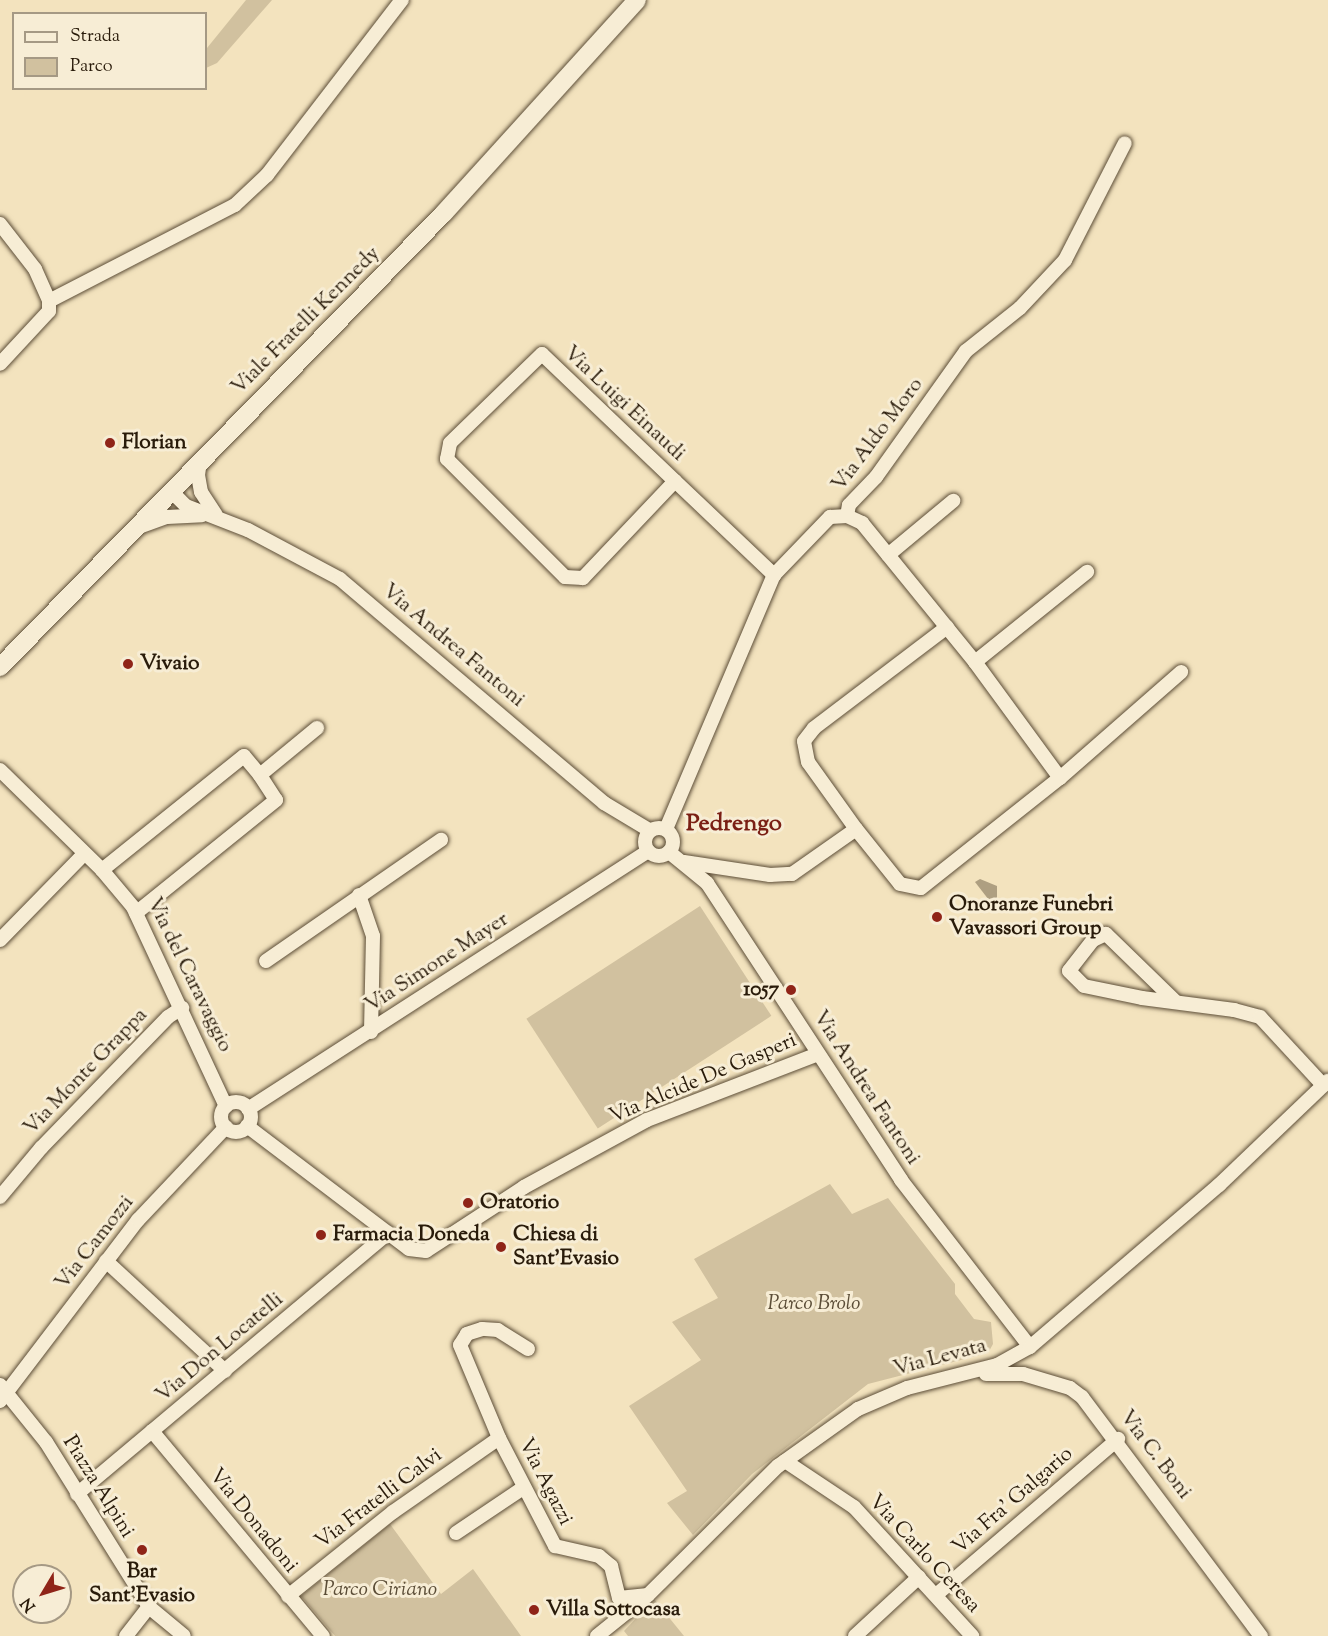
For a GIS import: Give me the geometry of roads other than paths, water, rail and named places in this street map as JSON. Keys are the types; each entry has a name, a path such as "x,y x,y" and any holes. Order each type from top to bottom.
{"street":[{"path":"49,301 235,205 267,175 402,0"},
{"name":"Viale Fratelli Kennedy","path":"0,667 444,213 637,0"},
{"name":"Via Aldo Moro","path":"666,829 774,575 830,517 847,516 849,505 876,477 966,351 1020,308 1065,260 1125,143"},
{"path":"0,224 35,269 49,301 49,311 0,364"},
{"name":"Via Luigi Einaudi","path":"675,481 584,578 565,577 447,459 450,443 542,354 774,575"},
{"path":"200,461 198,475 201,492 216,515"},
{"name":"Via Andrea Fantoni","path":"171,491 186,506 216,515 339,579 604,803 649,831"},
{"path":"888,555 953,501"},
{"path":"132,531 167,517 216,515"},
{"path":"847,516 862,523 947,627 1060,778"},
{"path":"975,662 1087,572"},
{"path":"947,627 814,728 804,741 807,762 900,884 921,888 1060,778 1181,672"},
{"path":"260,776 317,728"},
{"path":"102,870 244,756 260,776 276,800 136,913"},
{"name":"Via del Caravaggio","path":"0,770 83,855 102,870 136,913 226,1106"},
{"path":"666,829 673,837 669,852 656,856 648,851 644,840 649,831 666,829"},
{"path":"684,862 770,875 792,874 856,829"},
{"path":"266,961 441,840"},
{"name":"Via Simone Mayer","path":"249,1108 371,1032 648,851"},
{"name":"Via Andrea Fantoni","path":"669,852 684,862 707,884 901,1180 1030,1347"},
{"path":"0,940 83,855"},
{"path":"359,895 373,936 371,1032"},
{"path":"1176,1002 1106,934 1093,940 1069,971 1084,986 1260,1017 1325,1083"},
{"name":"Via Monte Grappa","path":"0,1197 41,1148 168,1017 182,1008"},
{"name":"Via Alcide De Gasperi","path":"248,1126 409,1249 426,1251 524,1186 647,1120 818,1054"},
{"name":"Via Levata","path":"597,1636 616,1624 648,1595 785,1461 879,1397 969,1375 997,1365 1030,1347 1219,1185 1325,1083"},
{"path":"238,1102 249,1108 251,1118 248,1126 237,1131 226,1127 221,1116 226,1106 238,1102"},
{"name":"Via Camozzi","path":"3,1393 138,1220 226,1127"},
{"name":"Via Don Locatelli","path":"77,1494 388,1233"},
{"path":"106,1261 225,1371"},
{"name":"Via Agazzi","path":"528,1349 498,1330 482,1329 467,1334 460,1345 499,1438 523,1488 555,1545 599,1556 611,1566 619,1598"},
{"name":"Via C. Boni","path":"969,1375 1008,1372 1070,1388 1082,1397 1118,1439 1261,1636"},
{"name":"Piazza Alpini","path":"3,1393 45,1442 149,1607 184,1636"},
{"name":"Via Donadoni","path":"152,1431 323,1636"},
{"name":"Via Fratelli Calvi","path":"288,1596 393,1512 499,1438"},
{"name":"Via Fra' Galgario","path":"936,1596 1118,1439"},
{"name":"Via Carlo Ceresa","path":"785,1461 854,1507 972,1636"},
{"path":"456,1533 523,1488"},
{"path":"855,1636 919,1576"},
{"path":"616,1624 619,1598 648,1595"},
{"path":"126,1636 149,1607"}],"place":[{"name":"Florian","path":"110,443"},
{"name":"Vivaio","path":"128,664"},
{"name":"Onoranze Funebri Vavassori Group","path":"937,917"},
{"name":"1057","path":"791,990"},
{"name":"Oratorio","path":"468,1203"},
{"name":"Farmacia Doneda","path":"321,1235"},
{"name":"Chiesa di Sant'Evasio","path":"501,1247"},
{"name":"Bar Sant'Evasio","path":"142,1550"},
{"name":"Villa Sottocasa","path":"534,1610"}],"district":[{"name":"Pedrengo","path":"734,825"}],"park label":[{"name":"Parco Brolo","path":"814,1304"},
{"name":"Parco Ciriano","path":"380,1590"}]}
